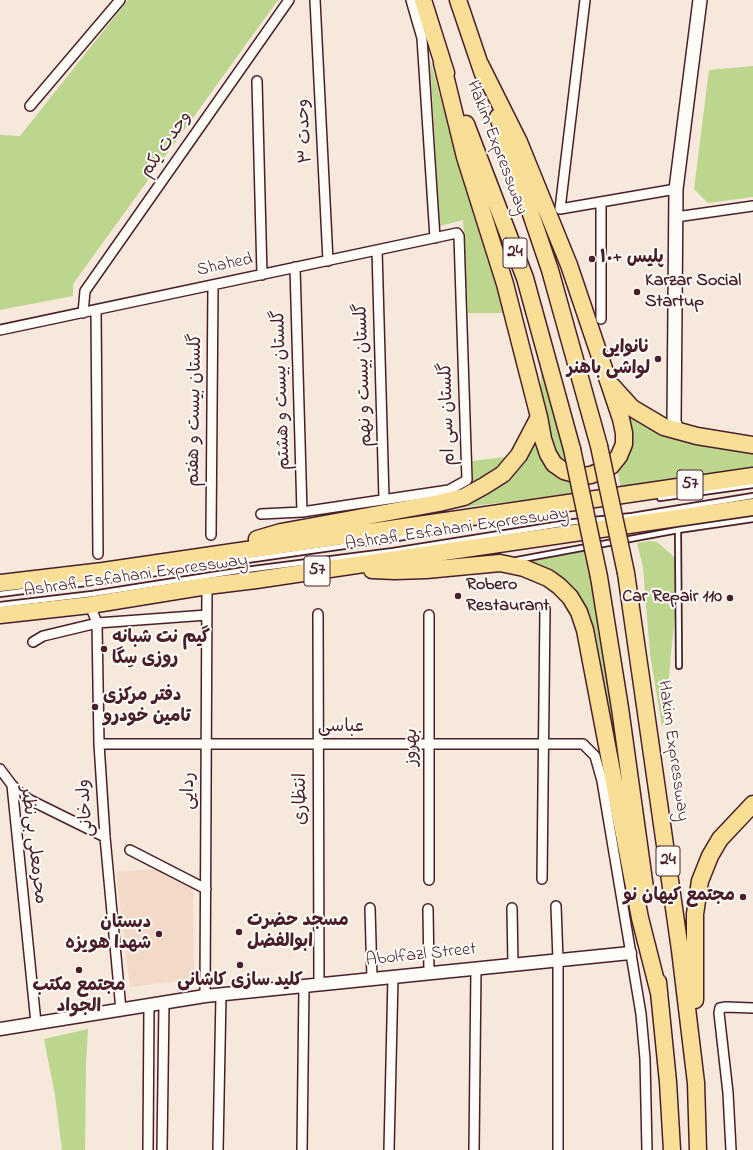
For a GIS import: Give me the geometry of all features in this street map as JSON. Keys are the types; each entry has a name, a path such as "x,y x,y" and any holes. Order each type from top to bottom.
{"highway":[{"name":"Hakim Expressway","path":"423,0 442,63 525,278 572,449 599,577 621,715 660,992"},
{"name":"Hakim Expressway","path":"458,0 550,270 599,446 626,573 680,950 696,1084 698,1150"},
{"path":"442,63 465,157 506,284 539,417 543,439 548,454 554,464 564,471 582,476 591,475 611,466 619,456 624,444 624,433 621,419 569,265 519,142 480,64"},
{"path":"608,382 632,408 664,427 697,436 753,445"},
{"path":"204,555 281,532 431,505 464,497 484,486 506,470 519,455 539,417"},
{"name":"Ashrafi Esfahani Expressway","path":"0,583 103,571 204,555 753,476"},
{"name":"Ashrafi Esfahani Expressway","path":"0,615 90,605 207,586 753,507"},
{"path":"337,568 396,571 426,570 500,563 524,568 548,578 570,597 579,612 585,630 640,918 660,992"},
{"path":"696,1084 695,914 700,881 710,856 720,839 753,804"},
{"name":"24","path":"660,992 672,1150"}],"main road":[{"path":"678,432 674,422 676,189 700,0"}],"street":[{"path":"30,106 120,0"},
{"name":"وحدت یکم","path":"83,313 85,291 289,0"},
{"name":"وحدت ۳","path":"315,0 328,260"},
{"path":"411,0 422,38 435,238"},
{"path":"585,0 560,209 676,189"},
{"path":"257,81 262,274"},
{"path":"601,202 601,319"},
{"path":"676,217 753,206"},
{"name":"Shahed","path":"0,330 457,233"},
{"name":"گلستان سی ام","path":"261,514 302,512 449,490 467,480 459,236 457,233"},
{"name":"گلستان بیست و نهم","path":"377,250 384,499"},
{"name":"گلستان بیست و هشتم","path":"295,268 302,512"},
{"name":"گلستان بیست و هفتم","path":"211,535 213,285"},
{"path":"96,310 98,554"},
{"path":"0,579 22,580"},
{"name":"ردایی","path":"205,996 207,586"},
{"name":"ولدخانی","path":"90,605 97,623 99,744 105,837 121,1010"},
{"path":"542,879 545,609"},
{"name":"انتظاری","path":"318,614 319,985"},
{"path":"33,642 43,636 97,623 207,615"},
{"name":"بهروز","path":"429,615 429,880"},
{"name":"عباسی","path":"99,744 583,744 595,756 602,781 630,953"},
{"name":"محرمعلی بی‌نظیر","path":"0,769 12,785 36,1023"},
{"path":"12,785 20,793 41,806 105,837"},
{"path":"130,850 206,889"},
{"path":"556,906 558,960 558,1150"},
{"path":"370,908 372,979"},
{"path":"428,908 429,974"},
{"path":"512,908 513,965"},
{"path":"630,953 642,1022 645,1060 647,1150"},
{"name":"Abolfazl Street","path":"0,1029 205,996 630,953"},
{"path":"474,1150 476,969"},
{"path":"389,1150 393,977"},
{"path":"302,1150 304,986"},
{"path":"218,1150 222,995"},
{"path":"162,1150 164,1003"},
{"path":"148,1150 149,1005"},
{"path":"731,1150 730,1108 719,1013 720,1008 726,1007 753,1008"}],"lane":[{"path":"652,499 753,485"},
{"path":"0,605 105,592 238,571 393,551 574,522 632,516 753,496"},
{"path":"608,505 615,504"},
{"path":"580,509 587,508"},
{"path":"500,563 678,530 753,519"},
{"path":"0,594 386,540 467,526"},
{"path":"678,530 679,666"}],"shaded area":[{"name":"دبستان شهدا هویزه","path":"155,869 193,889 194,979 130,987 116,872"}],"green space":[{"path":"128,0 278,0 73,284 73,296 0,310 0,135 20,136"},
{"path":"430,60 459,164 507,313 468,313 463,220 440,226"},
{"path":"753,66 753,197 708,203 694,189 709,70"},
{"path":"541,360 569,468 554,455 541,395"},
{"path":"628,410 753,449 753,467 621,489 617,469 627,459 631,450 633,433"},
{"path":"537,430 571,480 572,494 458,508 471,500"},
{"path":"513,456 473,489 472,461"},
{"path":"650,541 657,542 673,556 677,562 679,579 666,717 662,727 650,654 643,567 637,543"},
{"path":"585,550 591,579 635,861 586,620 522,561"},
{"path":"88,1029 85,1150 62,1150 55,1095 44,1039"}],"place":[{"name":"پلیس +۱۰","path":"592,259"},
{"name":"Karzar Social Startup","path":"637,292"},
{"name":"نانوایی لواشی باهنر","path":"658,359"},
{"name":"Robero Restaurant","path":"458,596"},
{"name":"Car Repair 110","path":"730,598"},
{"name":"گیم نت شبانه روزی سِگا","path":"104,649"},
{"name":"دفتر مرکزی تامین خودرو","path":"95,707"},
{"name":"مجتمع کیهان نو","path":"743,897"},
{"name":"مسجد حضرت ابوالفضل","path":"239,932"},
{"name":"دبستان شهدا هویزه","path":"159,934"},
{"name":"کلید سازی کاشانی","path":"240,965"},
{"name":"مجتمع مکتب الجواد","path":"79,970"}]}
